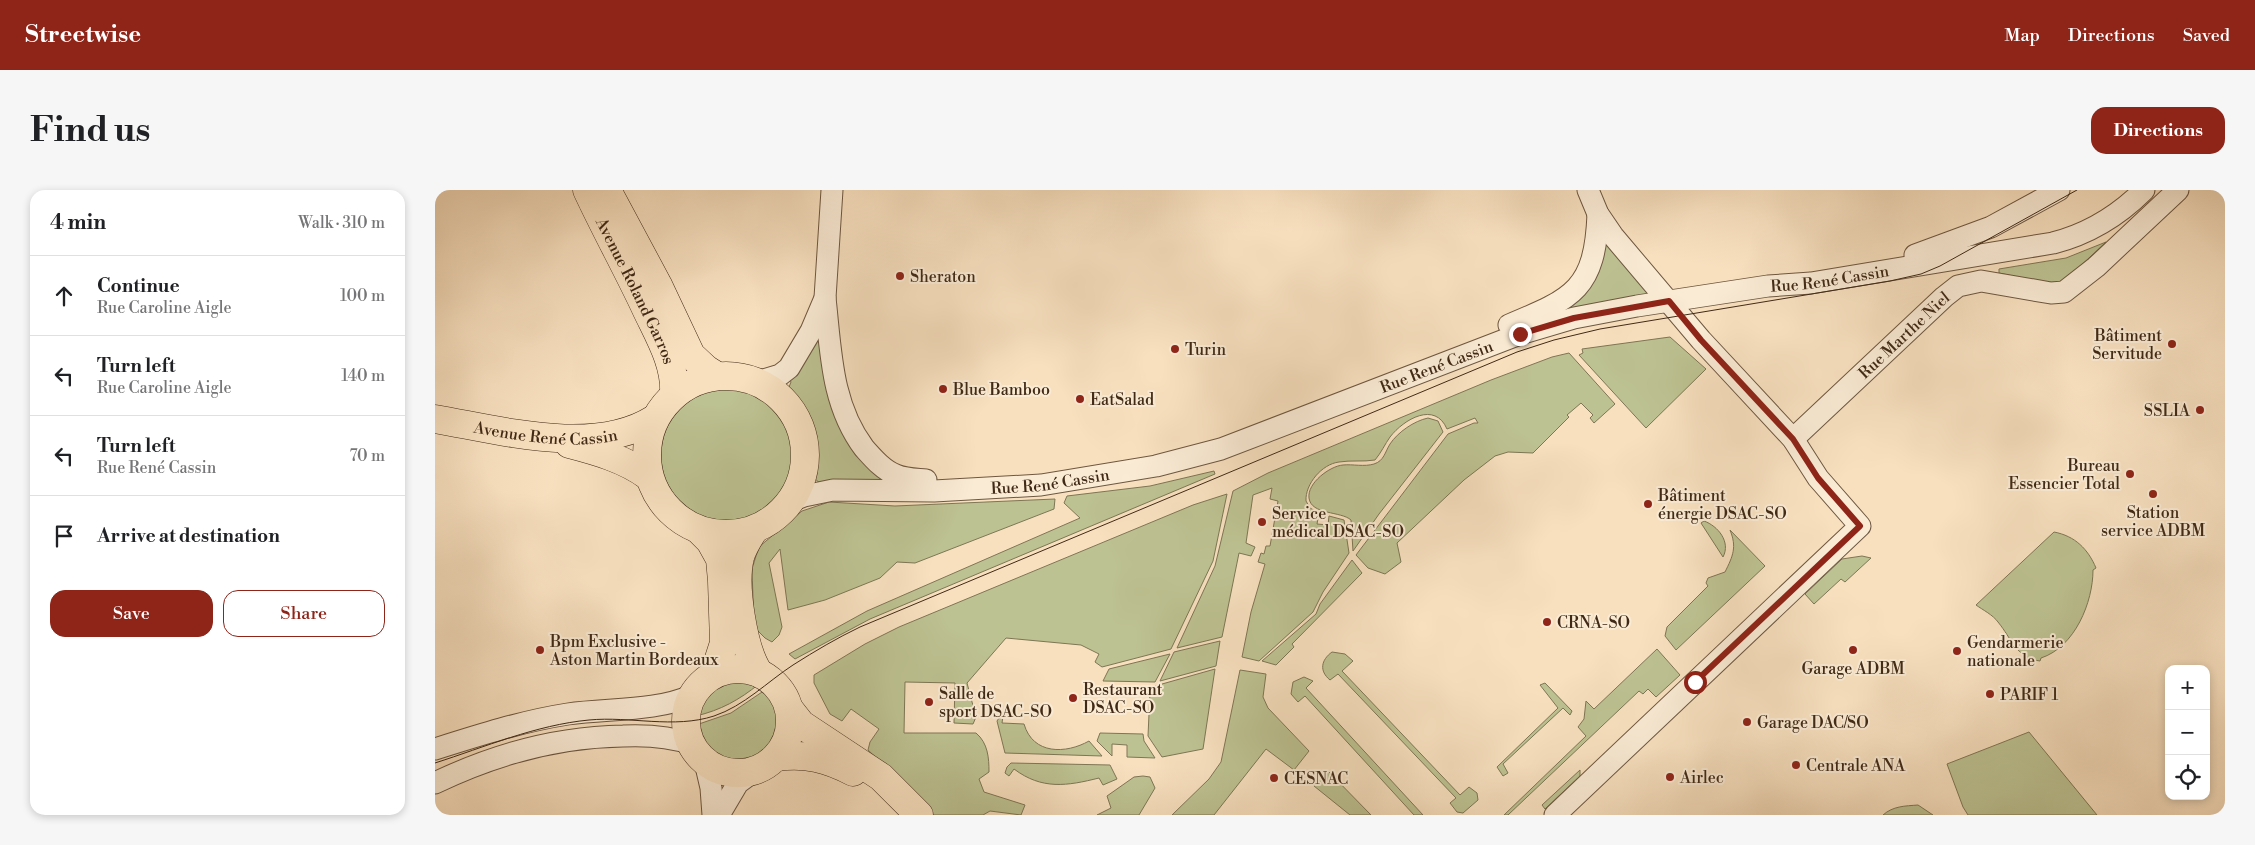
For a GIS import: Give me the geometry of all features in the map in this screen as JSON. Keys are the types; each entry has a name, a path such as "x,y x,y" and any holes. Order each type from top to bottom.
{"main road":[{"name":"Avenue Roland Garros","path":"587,190 671,364 675,382 674,395"},
{"name":"Avenue Roland Garros","path":"607,190 626,224 691,355 717,376"},
{"path":"699,531 727,535 754,530 768,523 791,501 802,480 806,457 803,433 793,412 777,394 757,382 737,376 717,376 694,382 674,395 654,419 648,438 646,457 649,476 656,494 667,510 682,522 699,531 710,541 720,560 723,581 724,643 714,674"},
{"name":"Avenue René Cassin","path":"435,419 546,438 614,435 641,428 654,419"},
{"path":"546,438 637,467 649,476"},
{"path":"754,530 746,542 740,559 739,581 742,628 751,662 759,673"},
{"path":"790,710 791,726 787,743 777,757 767,766 753,772 736,774 720,771 698,753 685,722 687,708 693,695 702,683 714,674 744,669 759,673 772,681 783,694 790,710 801,724 881,777 919,815"},
{"path":"777,757 802,755 836,763 856,774 904,815"}],"street":[{"path":"603,190 626,224"},
{"path":"832,190 825,298 831,361 841,405 859,440 885,469 908,478 934,480 1039,474 1104,474"},
{"path":"1555,815 1860,526 1818,478 1793,439 1701,340 1613,236 1598,214 1588,190"},
{"path":"1769,286 1906,258 1991,227 2059,190"},
{"name":"Rue René Cassin","path":"791,501 804,496 833,490 991,489 1041,485 1183,461 1211,453 1550,324 1583,316 1669,301 1769,286 1811,283 2053,242 2075,236 2112,217 2144,190"},
{"name":"Rue Marthe Niel","path":"1793,439 1958,286 1981,281 2051,293 2065,292 2096,267 2178,190"},
{"path":"1381,388 1446,352 1541,311 1571,294 1582,283 1595,256 1598,214"},
{"path":"757,382 780,376 789,368 811,331 825,298"},
{"path":"435,749 528,721 569,714 669,703 693,695"},
{"path":"435,783 458,771 507,753 575,738 638,735 673,739 698,753 710,777 713,815"},
{"path":"719,815 738,783 753,772"}],"green space":[{"path":"1606,238 1655,293 1544,315"},
{"path":"2106,242 2059,286 1999,273 1999,269 2066,258"},
{"path":"820,335 831,390 900,481 820,483 815,479 818,454 817,441 805,407 789,387 791,382 789,378"},
{"path":"1670,337 1706,369 1646,428 1579,355 1583,353 1582,349"},
{"path":"1569,353 1615,404 1594,423 1590,418 1593,415 1581,403 1567,415 1569,417 1533,453 1508,452 1495,456 1464,480 1397,543 1401,562 1385,574 1368,568 1356,555 1448,434 1478,423 1475,418 1447,429 1442,421 1435,416 1427,414 1419,416 1411,419 1396,430 1375,460 1339,462 1321,471 1308,488 1306,501 1310,508 1319,513 1317,524 1328,525 1329,516 1344,520 1349,553 1323,592 1313,612 1259,661 1242,657 1251,612 1265,564 1258,562 1261,553 1264,554 1266,546 1270,546 1278,501 1270,499 1272,488 1253,495 1246,543 1255,547 1251,556 1239,553 1222,637 1177,648 1215,566 1233,491 1268,473 1491,380 1552,357"},
{"path":"727,389 740,390 752,394 774,408 788,430 792,442 792,468 788,480 774,502 752,516 740,520 727,521 714,520 702,516 680,502 666,480 662,468 661,455 662,442 666,430 680,408 702,394 714,390"},
{"path":"1428,418 1438,421 1443,432 1379,514 1353,551 1351,520 1321,510 1311,503 1309,492 1315,481 1332,468 1338,466 1377,463 1393,440 1402,431 1412,424"},
{"path":"1214,471 1215,474 870,619 795,659 789,654 867,611 1080,518 1064,503 1067,496 1150,486"},
{"path":"1227,494 1213,561 1171,649 1102,667 1095,662 1099,654 1081,645 1006,638 967,683 976,717 973,724 954,723 955,683 905,682 904,733 976,733 983,741 988,756 989,772 979,779 984,792 1025,805 1021,815 990,811 983,815 931,815 916,795 868,750 870,742 879,729 851,709 842,721 830,714 814,683 814,675 865,644 899,627 1193,505"},
{"path":"1055,499 1054,509 915,563 897,562 880,578 825,600 788,610 780,549 769,563 782,627 779,635 772,642 754,627 752,569 760,546 802,511 829,502 895,506"},
{"path":"1704,521 1722,535 1725,546 1723,557 1701,523"},
{"path":"1730,530 1765,566 1676,650 1665,636 1667,627 1708,586 1706,583 1708,578 1725,572 1734,547"},
{"path":"2054,532 2062,534 2080,544 2096,568 2093,570 2090,596 2080,622 2063,644 2041,658 2040,661 2025,656 2020,652 1996,619 1976,605"},
{"path":"1862,556 1871,558 1845,582 1841,579 1814,604 1805,594 1842,559"},
{"path":"1352,560 1362,573 1292,644 1294,647 1276,665 1262,661 1316,614 1320,604"},
{"path":"1220,641 1216,666 1160,681 1174,652"},
{"path":"1657,649 1680,675 1656,697 1648,689 1643,694 1639,691 1508,815 1504,815 1586,736 1578,727 1584,719 1586,701 1594,709"},
{"path":"1332,652 1345,654 1353,661 1342,671 1460,795 1469,787 1477,793 1478,800 1463,813 1457,812 1450,803 1456,798 1338,674 1330,680 1326,677 1323,666 1325,658"},
{"path":"1170,654 1155,682 1103,681 1109,669"},
{"path":"1215,669 1203,749 1162,757 1148,736 1150,692 1155,686"},
{"path":"1240,670 1266,674 1263,697 1268,708 1309,751 1294,770 1266,749 1214,815 1172,815 1209,779 1221,762"},
{"path":"1304,677 1313,681 1306,688 1423,815 1414,815 1305,696 1298,702 1291,694 1293,682"},
{"path":"737,679 759,684 729,704 696,716 701,701 710,690 729,680"},
{"path":"1545,683 1572,711 1570,715 1563,708 1503,764 1508,773 1503,776 1497,767 1558,708 1540,685"},
{"path":"765,690 779,708 781,727 773,744 759,757 742,764 723,762 707,750 696,725 731,713"},
{"path":"1003,716 1002,723 1024,724 1028,734 1035,742 1042,746 1061,750 1089,741 1102,756 1005,753 997,721"},
{"path":"2029,732 2097,815 1968,815 1963,807 1947,764"},
{"path":"1100,733 1143,734 1144,741 1155,758 1127,757 1127,745 1112,744 1112,756 1097,741"},
{"path":"1011,763 1110,765 1117,779 1103,785 1099,778 1076,783 1045,783 1024,776 1014,769 1009,776 1005,773"},
{"path":"1580,770 1580,776 1545,809 1542,805"},
{"path":"1328,771 1371,815 1350,815 1314,786"},
{"path":"1134,777 1150,777 1155,788 1139,815 1097,815 1111,808 1107,796"},
{"path":"1918,805 1933,815 1883,815 1895,808"}],"tram line":[{"path":"435,763 511,737 569,723 605,719 683,722 714,716 735,706 793,665 860,627 1517,352 1554,340 1600,329 1890,281 1921,274 1940,266 2077,190"}],"place":[{"name":"Sheraton","path":"900,276"},
{"name":"Bâtiment Servitude","path":"2172,344"},
{"name":"Turin","path":"1175,349"},
{"name":"Blue Bamboo","path":"943,389"},
{"name":"EatSalad","path":"1080,399"},
{"name":"SSLIA","path":"2200,410"},
{"name":"Bureau Essencier Total","path":"2130,474"},
{"name":"Station service ADBM","path":"2153,494"},
{"name":"Bâtiment énergie DSAC-SO","path":"1648,504"},
{"name":"Service médical DSAC-SO","path":"1262,522"},
{"name":"CRNA-SO","path":"1547,622"},
{"name":"Bpm Exclusive - Aston Martin Bordeaux","path":"540,650"},
{"name":"Garage ADBM","path":"1853,650"},
{"name":"Gendarmerie nationale","path":"1957,651"},
{"name":"PARIF 1","path":"1990,694"},
{"name":"Restaurant DSAC-SO","path":"1073,698"},
{"name":"Salle de sport DSAC-SO","path":"929,702"},
{"name":"Garage DAC/SO","path":"1747,722"},
{"name":"Centrale ANA","path":"1796,765"},
{"name":"Airlec","path":"1670,777"},
{"name":"CESNAC","path":"1274,778"}],"route":[{"path":"1520,334 1574,318 1669,301 1701,340 1793,439 1818,478 1860,526 1695,682"}]}
